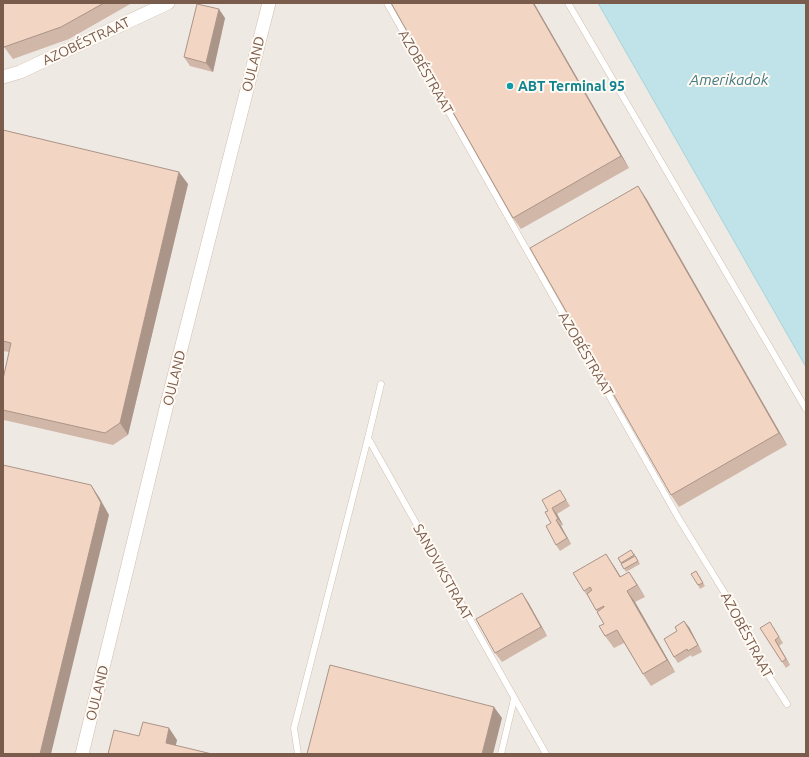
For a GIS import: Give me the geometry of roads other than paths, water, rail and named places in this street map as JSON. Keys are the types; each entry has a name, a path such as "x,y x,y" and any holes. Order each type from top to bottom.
{"street":[{"name":"AZOBÉSTRAAT","path":"4,76 20,72 168,3"},
{"name":"OULAND","path":"82,754 169,396 269,3"}],"lane":[{"name":"AZOBÉSTRAAT","path":"387,3 679,519 732,605 756,656 786,704"},
{"path":"568,3 806,409"},
{"path":"298,754 294,728 381,384"},
{"name":"SANDVIKSTRAAT","path":"368,438 546,754"},
{"path":"501,754 514,699"}],"water":[{"name":"Amerikadok","path":"598,3 806,3 806,367"}],"place":[{"name":"ABT Terminal 95","path":"510,86"}]}
